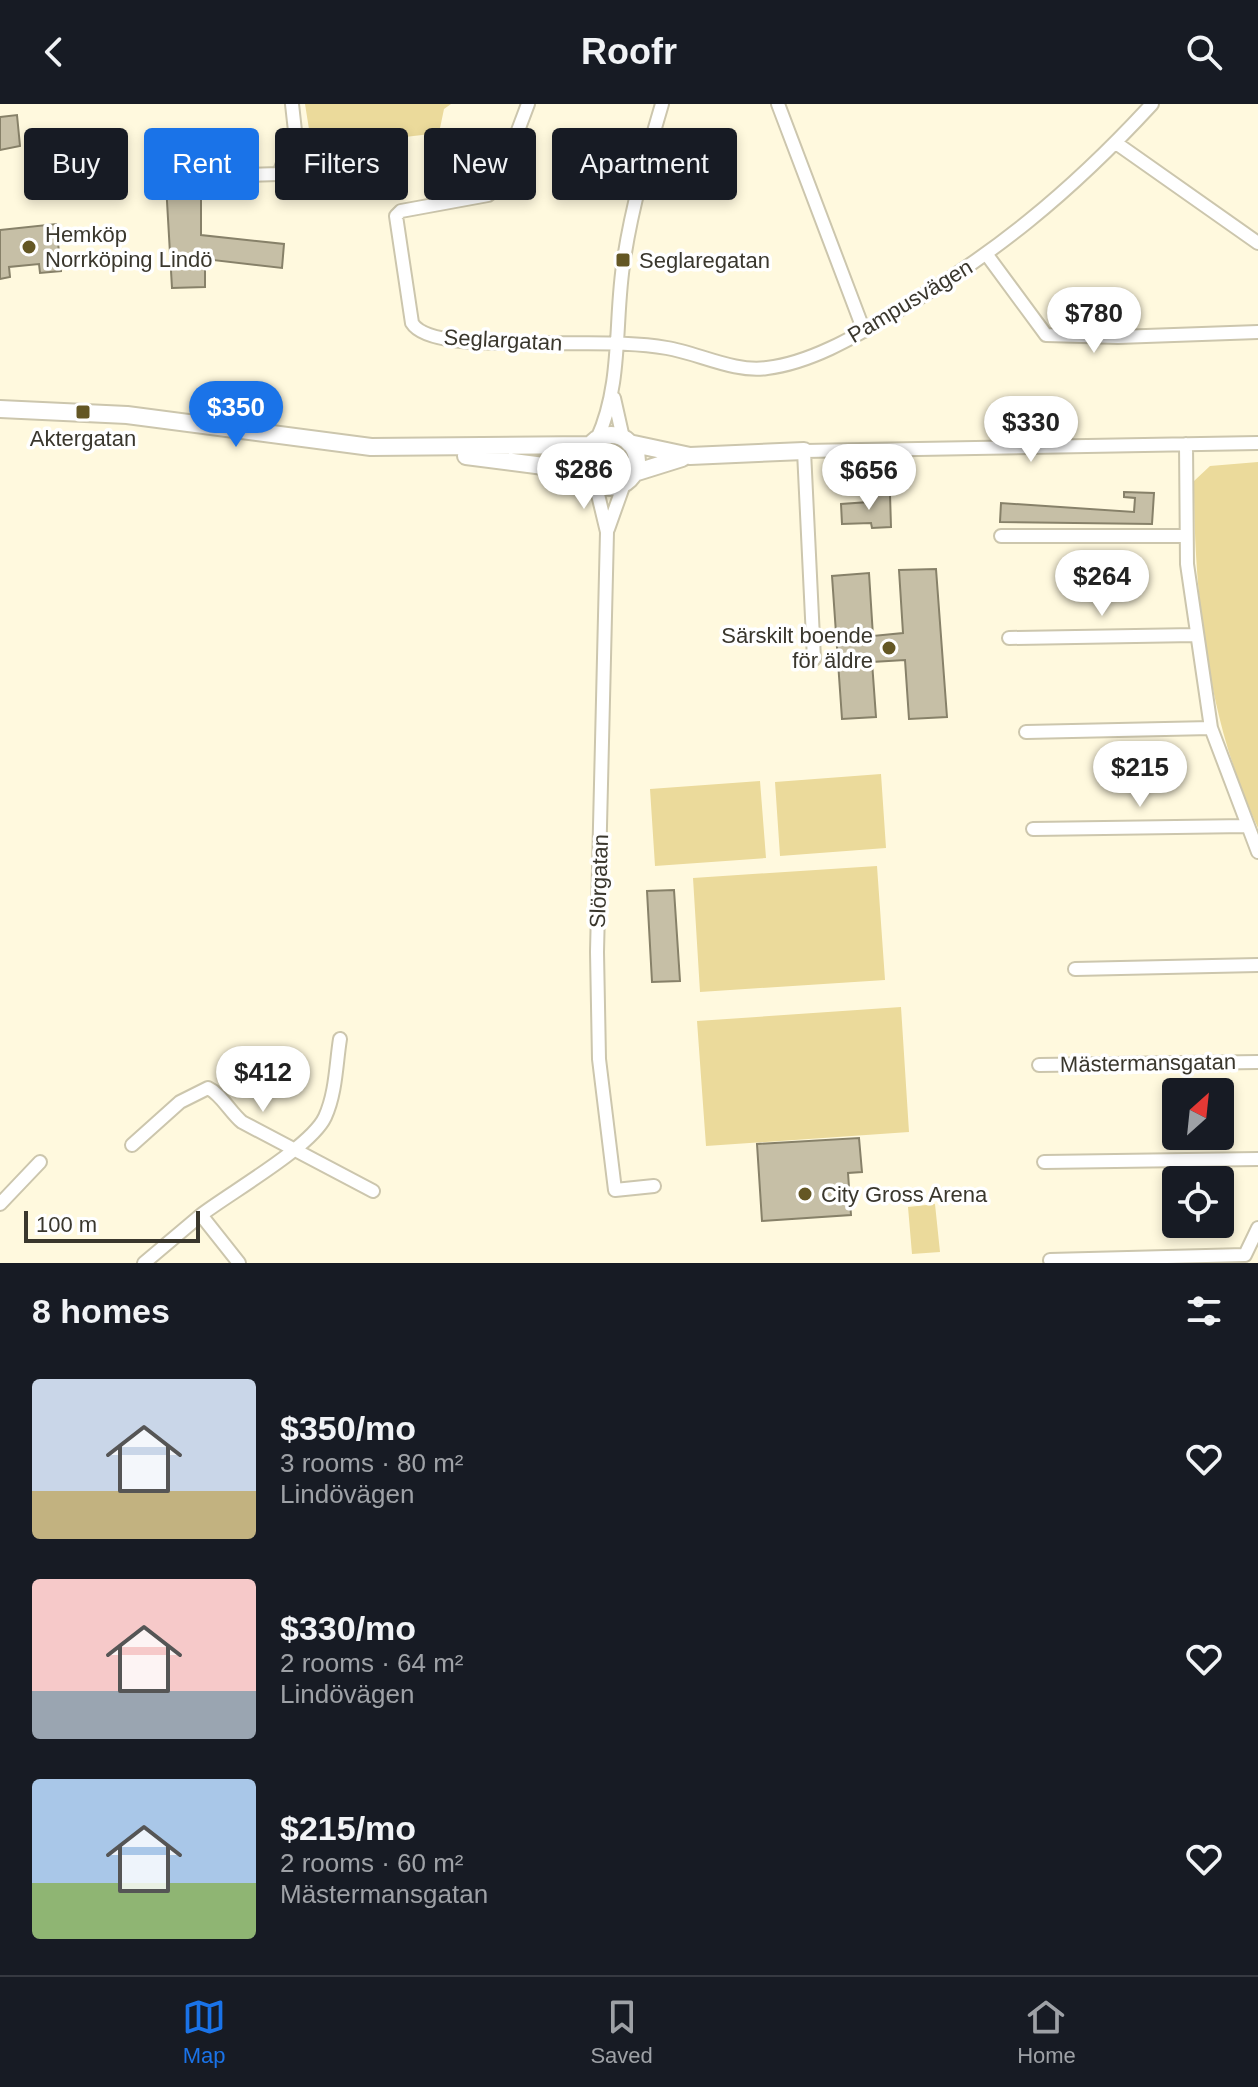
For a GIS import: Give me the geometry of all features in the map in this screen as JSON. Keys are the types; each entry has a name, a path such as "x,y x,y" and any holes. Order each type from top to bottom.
{"main road":[{"path":"0,409 127,415 559,468 609,488 690,456"},
{"path":"0,419 71,412"},
{"path":"402,449 594,442 614,435 626,441 690,456 804,451"},
{"path":"626,441 637,458 629,479"},
{"path":"592,480 585,461 594,442"}],"street":[{"path":"259,175 279,174 295,131 292,104"},
{"name":"Seglargatan","path":"528,104 496,189 488,195 401,211 396,216 412,323 426,336 616,344"},
{"path":"594,442 612,391 623,260 640,179 662,104"},
{"path":"778,104 864,331"},
{"name":"Pampusvägen","path":"616,344 663,347 764,369 799,360 864,331 987,255 1038,217 1152,104"},
{"path":"1116,143 1258,243"},
{"path":"987,255 1046,335 1118,337 1258,332"},
{"path":"612,391 626,441"},
{"path":"814,659 804,451 1258,443"},
{"path":"1186,444 1185,536 1195,635 1211,728 1258,852"},
{"name":"Slörgatan","path":"607,532 629,479"},
{"name":"Slörgatan","path":"592,480 607,532 597,952 599,1059 615,1190 654,1186"},
{"path":"1001,536 1185,536"},
{"path":"1009,638 1195,635"},
{"path":"1026,732 1211,728"},
{"path":"1033,829 1247,826"},
{"path":"1075,969 1258,965"},
{"path":"144,1263 201,1215 311,1138 325,1118 340,1039"},
{"name":"Mästermansgatan","path":"1039,1065 1258,1062"},
{"path":"132,1145 180,1102 208,1088 217,1092 226,1108 242,1122 373,1191"},
{"path":"1044,1162 1258,1159"},
{"path":"0,1204 40,1162"},
{"path":"201,1215 239,1263"},
{"path":"1050,1260 1245,1255 1258,1228"}],"shaded area":[{"path":"305,104 451,104 444,109 440,128 424,128 424,135 408,137 408,128 309,128"},
{"path":"611,443 623,447 627,459 623,471 611,475 599,471 595,459 599,447"},
{"path":"1258,462 1258,828 1227,745 1207,658 1197,569 1194,481 1210,466"},
{"path":"881,774 886,848 780,856 775,782"},
{"path":"760,781 766,858 655,866 650,789"},
{"path":"877,866 885,980 700,992 693,878"},
{"path":"901,1007 909,1132 706,1146 697,1021"},
{"path":"935,1204 940,1252 912,1254 908,1207"}],"building":[{"path":"17,115 20,146 0,150 0,117"},
{"path":"167,200 201,200 201,235 284,244 282,268 205,259 205,287 172,288"},
{"name":"Hemköp Norrköping Lindö","path":"56,224 61,271 40,273 39,264 9,267 10,277 0,279 0,230"},
{"path":"1124,492 1154,493 1152,524 1000,522 1001,503 1134,512 1135,498 1124,497"},
{"path":"890,494 891,527 872,528 871,523 842,524 841,504 869,502 869,495"},
{"name":"Särskilt boende för äldre","path":"936,569 947,717 909,719 905,660 872,662 876,717 842,719 832,576 869,573 873,636 903,633 899,570"},
{"path":"674,890 680,981 652,982 647,891"},
{"name":"City Gross Arena","path":"859,1138 862,1172 848,1173 851,1215 762,1221 757,1144"}],"place":[{"name":"Hemköp Norrköping Lindö","path":"29,247"},
{"name":"Seglaregatan","path":"623,260"},
{"name":"Aktergatan","path":"83,412"},
{"name":"Särskilt boende för äldre","path":"889,648"},
{"name":"City Gross Arena","path":"805,1194"}]}
